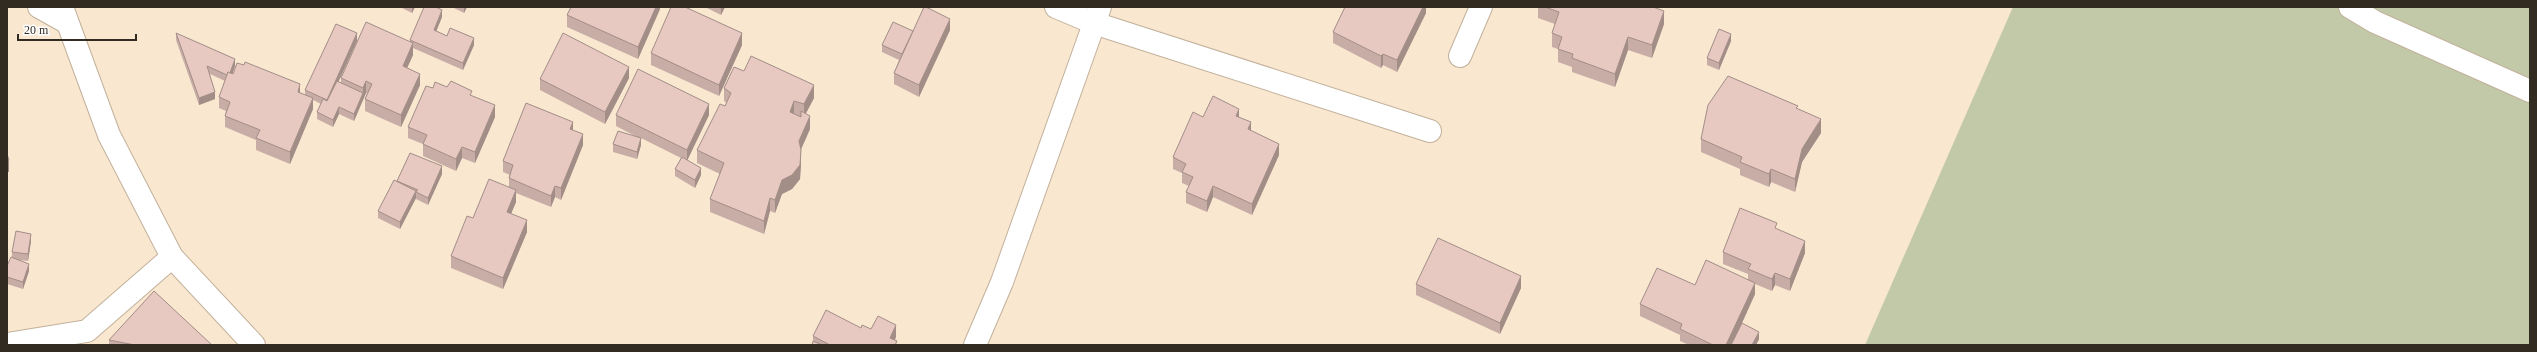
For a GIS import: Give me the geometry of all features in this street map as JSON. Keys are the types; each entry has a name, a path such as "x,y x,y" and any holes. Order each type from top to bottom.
{"street":[{"path":"39,7 64,14 109,135 172,257 254,345"},
{"path":"1056,7 1097,15 1430,131"},
{"path":"1460,56 1481,7"},
{"path":"2350,7 2375,22 2530,90"},
{"path":"975,345 1002,282 1097,15"},
{"path":"7,344 87,331 172,257"}],"green space":[{"path":"2013,7 2530,7 2530,345 1865,345"}],"building":[{"path":"424,7 436,7 442,10 434,30 447,36 450,28 474,38 463,63 410,40"},
{"path":"571,7 656,7 638,47 567,15"},
{"path":"671,7 685,7 742,33 719,85 651,53"},
{"path":"924,7 950,19 919,85 894,73"},
{"path":"1345,7 1423,7 1397,60 1383,54 1381,56 1333,32"},
{"path":"1545,7 1653,7 1664,11 1652,45 1628,37 1615,74 1572,58 1573,54 1558,49 1562,37 1552,33 1559,12"},
{"path":"366,22 413,43 403,66 420,74 401,115 365,99 372,84 366,81 363,88 341,78"},
{"path":"893,22 913,31 902,54 882,45"},
{"path":"336,24 357,33 327,100 305,90"},
{"path":"1719,29 1731,34 1719,63 1707,58"},
{"path":"176,33 235,59 230,73 228,72 227,75 207,66 215,92 199,98"},
{"path":"563,33 629,67 605,112 540,79"},
{"path":"751,56 814,85 804,104 794,101 790,112 801,117 801,111 810,116 799,141 801,150 800,165 792,175 782,180 775,200 770,198 764,221 710,199 724,163 697,150 720,104 725,106 731,93 724,88 734,67 744,71"},
{"path":"245,62 300,84 298,92 313,98 290,152 256,138 260,130 225,116 230,102 219,97 228,72 233,74 237,63 244,65"},
{"path":"638,69 709,104 687,150 616,115"},
{"path":"1728,76 1798,106 1796,108 1821,119 1802,149 1795,179 1771,169 1769,174 1740,162 1742,157 1701,139 1708,105"},
{"path":"337,81 363,93 354,114 339,107 333,120 317,112 323,99 327,101"},
{"path":"451,81 472,91 470,95 495,105 475,152 462,147 456,159 423,144 427,135 408,127 426,86 433,88 435,82 447,87"},
{"path":"1213,96 1239,109 1236,116 1251,122 1248,129 1279,144 1252,204 1213,186 1207,201 1186,192 1193,177 1182,172 1186,164 1173,157 1193,112 1203,117"},
{"path":"526,103 573,122 570,129 583,134 561,188 555,186 551,196 509,178 513,165 503,161"},
{"path":"618,131 641,138 637,152 613,144"},
{"path":"410,153 442,166 428,198 416,192 418,190 397,181"},
{"path":"682,157 701,168 695,180 675,169"},
{"path":"489,179 516,190 507,212 527,220 503,278 451,256 467,216 473,218"},
{"path":"394,180 416,191 400,222 378,211"},
{"path":"1740,208 1777,223 1775,228 1805,241 1790,279 1775,273 1772,279 1748,269 1751,264 1723,252"},
{"path":"16,231 31,234 28,254 12,252"},
{"path":"1438,238 1521,276 1500,323 1416,284"},
{"path":"11,257 29,264 23,282 7,277 7,266"},
{"path":"1706,260 1755,283 1726,345 1713,345 1680,329 1682,324 1640,304 1657,268 1695,285"},
{"path":"154,291 212,345 135,345 109,340"},
{"path":"826,310 861,328 862,325 871,329 878,316 896,325 890,338 897,341 895,345 830,345 813,336"},
{"path":"1742,323 1759,332 1752,345 1731,345"},
{"path":"813,341 822,345 812,345"}]}
